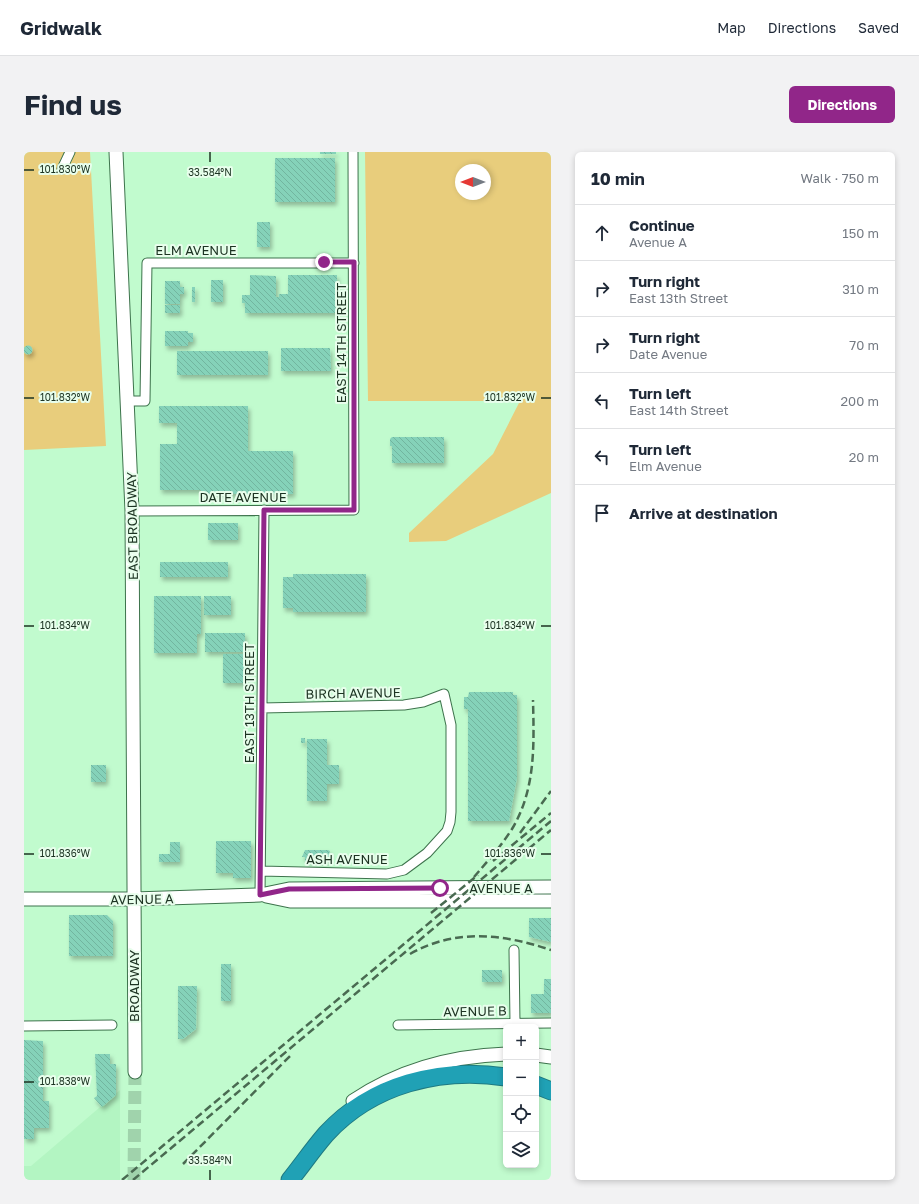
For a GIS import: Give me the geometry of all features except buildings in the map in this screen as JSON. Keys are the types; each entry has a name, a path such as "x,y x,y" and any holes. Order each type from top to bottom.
{"highway":[{"path":"290,1180 333,1127 359,1106 390,1089 405,1083 444,1075 474,1073 503,1077"},
{"path":"539,1086 551,1091"}],"main road":[{"name":"EAST BROADWAY","path":"116,152 132,511 134,900"},
{"name":"AVENUE A","path":"24,899 134,900 260,895 289,889 551,887"},
{"name":"AVENUE A","path":"260,895 290,901 551,901"},
{"name":"BROADWAY","path":"134,900 135,1072"},
{"path":"290,1180 308,1147 323,1129 349,1104 370,1090 407,1072 444,1061 503,1054"},
{"path":"539,1055 551,1057"}],"street":[{"path":"62,169 70,152"},
{"name":"EAST 14TH STREET","path":"353,152 354,510"},
{"name":"ELM AVENUE","path":"126,401 145,401 147,263 354,262"},
{"name":"EAST 13TH STREET","path":"260,895 264,510"},
{"name":"DATE AVENUE","path":"132,511 354,510"},
{"name":"BIRCH AVENUE","path":"262,708 404,705 423,702 444,694 452,724 450,822 447,831 427,853"},
{"name":"ASH AVENUE","path":"260,871 386,874 404,870 427,853"},
{"path":"514,950 515,1024"},
{"name":"AVENUE B","path":"515,1024 551,1023"},
{"name":"AVENUE B","path":"398,1025 503,1024"},
{"path":"24,1026 112,1025"}],"shaded area":[{"path":"24,152 90,152 106,446 24,450"},
{"path":"365,152 551,152 551,493 446,541 409,542 409,533 493,454 520,401 368,401"},
{"path":"120,1090 120,1180 24,1180 24,1166 31,1166"}],"tunnel":[{"path":"134,1180 135,1072"}],"railway":[{"path":"474,877 499,848 512,829 526,798 532,766 534,733 533,700"},
{"path":"520,833 551,791"},
{"path":"493,861 551,813"},
{"path":"122,1180 551,821"},
{"path":"133,1180 551,830"},
{"path":"431,913 478,875"},
{"path":"410,954 445,940 480,936 515,940 551,950"},
{"path":"183,1164 290,1056"}],"route":[{"path":"324,262 354,262 354,510 264,510 260,895 289,889 440,888"}]}
